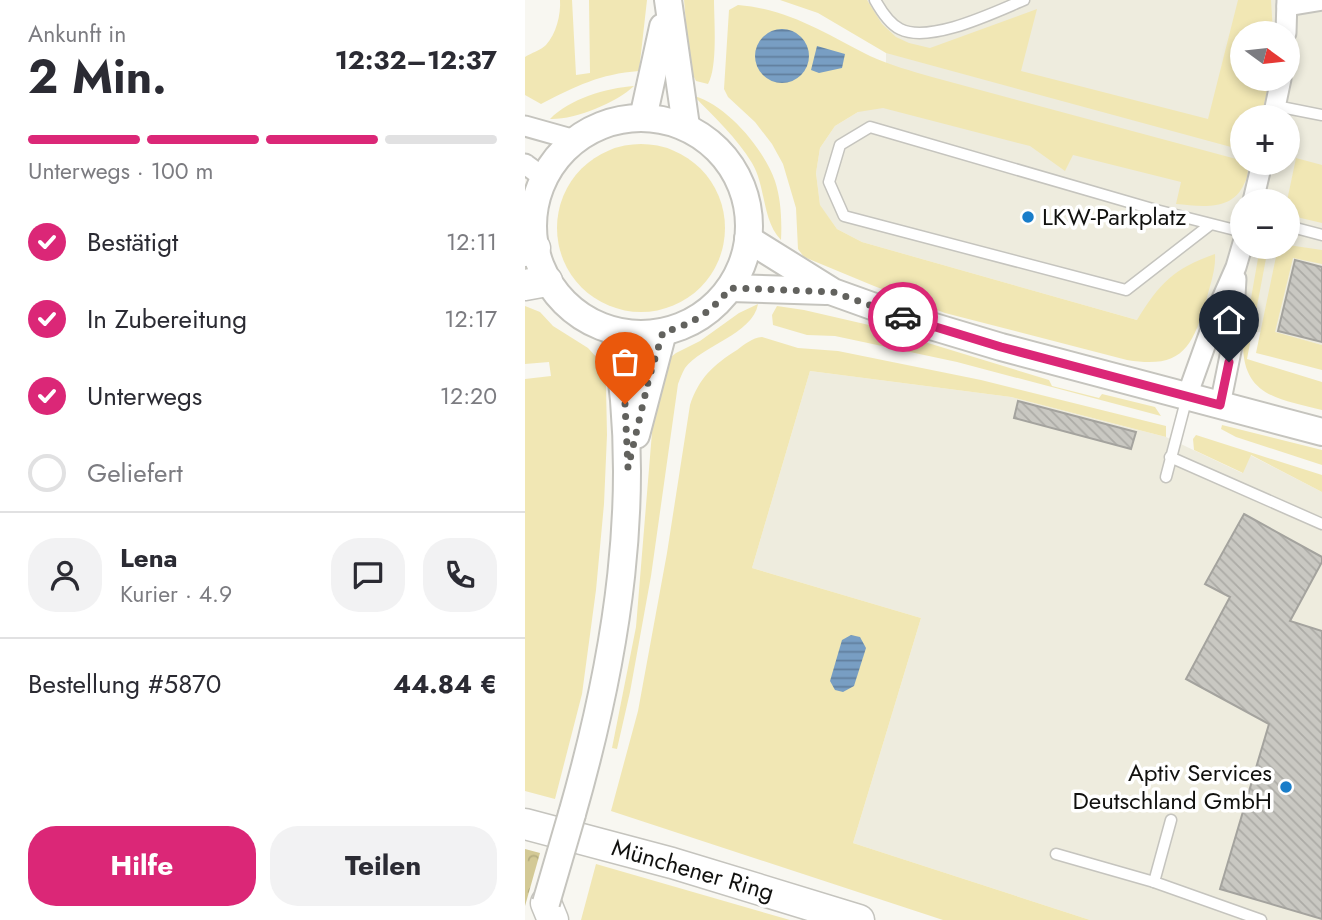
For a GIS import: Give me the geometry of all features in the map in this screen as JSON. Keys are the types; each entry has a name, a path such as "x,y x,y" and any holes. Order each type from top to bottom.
{"main road":[{"path":"643,118 668,1"},
{"path":"668,1 686,127"},
{"path":"643,118 686,127 710,143 734,171 747,205 748,239 740,268 730,288 702,316 683,326 663,332 615,332 593,323 536,283 530,249 536,200 535,171 559,156 575,140 602,125 643,118"},
{"path":"748,239 833,292 969,338 1322,432"},
{"path":"730,288 833,292"},
{"path":"547,914 607,677 619,590 628,468 624,386 615,332"},
{"path":"628,468 663,332"},
{"name":"Münchener Ring","path":"525,824 659,860 859,920"}],"street":[{"path":"1286,21 1287,3 1322,1"},
{"path":"525,126 575,140"},
{"path":"1187,396 1238,259"},
{"path":"1220,405 1232,346 1236,267"}],"lane":[{"path":"875,0 898,28 918,33 946,29 1024,0"},
{"path":"1300,114 1322,115"},
{"path":"1211,224 1126,290 844,216 829,182 840,145 870,127 1230,229"},
{"path":"1300,229 1322,235"},
{"path":"1166,477 1187,396"},
{"path":"1170,457 1322,524"},
{"path":"1154,882 1171,820"},
{"path":"1056,853 1154,882 1261,920"}],"shaded area":[{"path":"560,0 572,0 576,75 590,73 589,0 647,0 639,71 589,82 541,104 525,95 525,57 550,41 560,12"},
{"path":"684,0 714,0 714,55 708,84 696,81 690,69"},
{"path":"780,0 867,0 882,24 896,37 930,48 1037,9 1021,71 1208,119 1230,32 1230,91 1267,91 1264,105 1230,105 1230,147 886,53 818,13"},
{"path":"858,0 1322,0 1322,345 1275,333 1188,328 1137,320 862,242 837,229 820,206 816,173 820,148 835,126 858,112 886,63 886,45"},
{"path":"1238,0 1271,0 1272,21 1233,21"},
{"path":"738,5 757,7 791,17 870,56 908,70 1230,157 1230,175 1247,175 1241,189 1230,189 1230,200 1224,203 1195,206 1176,204 1181,182 1073,155 1065,171 1030,146 883,108 858,112 835,126 820,148 816,173 820,205 837,229 862,242 1137,320 1153,296 1169,279 1189,265 1215,254 1214,272 1206,301 1189,343 1172,358 1145,362 1127,360 945,313 804,257 798,249 796,208 783,164 755,122 728,97 724,89 729,10"},
{"path":"634,86 594,109 571,117 550,119 578,100 612,89"},
{"path":"694,96 707,101 731,118 762,155 777,188 781,210 781,240 770,223 760,182 752,163 732,136"},
{"path":"641,144 673,151 688,158 700,169 711,181 718,196 725,228 718,260 711,275 700,287 688,298 673,305 641,312 609,305 594,298 582,287 571,275 564,260 557,228 564,196 571,181 582,169 594,158 609,151"},
{"path":"1300,159 1322,165 1322,223 1300,218 1300,189 1290,189 1292,175 1300,175"},
{"path":"1300,247 1322,250 1322,264 1298,259 1300,259"},
{"path":"1258,259 1266,259 1247,359 1322,382 1322,410 1279,398 1257,385 1249,375 1243,344"},
{"path":"1276,259 1293,259 1275,332 1322,345 1322,370 1256,353"},
{"path":"758,304 747,324 702,353 685,368 678,384 651,576 630,692 617,749 612,748 636,627 654,408 665,362 739,313"},
{"path":"525,306 540,312 553,326 588,348 599,360 606,386 604,504 596,590 582,694 555,799 525,791 525,379 551,376 549,362 525,364"},
{"path":"777,306 869,325 1049,380 1052,386 1099,398 1102,394 1155,407 1161,416 957,362 835,336 807,335 773,325 772,315"},
{"path":"762,337 798,348 838,351 981,380 1166,426 1166,437 1011,397 810,371 752,568 921,618 853,843 1090,920 943,920 611,811 638,711 667,553 690,405 702,380 714,367 749,342"},
{"name":"Aptiv Services Deutschland GmbH","path":"810,371 1011,397 1166,437 1242,473 1250,455 1322,492 1322,920 1090,920 853,843 921,618 752,568"},
{"path":"1222,425 1322,450 1322,465 1236,437 1221,429"},
{"path":"1196,435 1322,475 1322,492 1251,455 1243,473 1194,450 1193,439"},
{"path":"596,864 790,920 581,920"}],"green space":[{"path":"525,849 540,853 525,906"}],"water":[{"path":"782,29 801,37 809,56 801,75 782,83 763,75 755,56 763,37"},
{"path":"817,46 845,54 842,68 819,73 811,70"},
{"path":"851,635 860,637 866,648 854,686 843,692 835,690 830,681 842,640"}],"building":[{"path":"1295,260 1322,267 1322,342 1278,331"},
{"path":"1018,401 1136,432 1131,449 1014,418"},
{"path":"1244,514 1322,557 1322,562 1290,621 1322,631 1322,919 1220,889 1269,724 1186,679 1230,597 1205,584"}],"way so far":[{"path":"625,404 628,468 655,354 663,332 674,330 702,316 730,288 833,292 903,317"}],"place":[{"name":"LKW-Parkplatz","path":"1028,217"},
{"name":"Aptiv Services Deutschland GmbH","path":"1286,787"}],"route":[{"path":"903,317 1001,347 1220,405 1229,362"}]}
